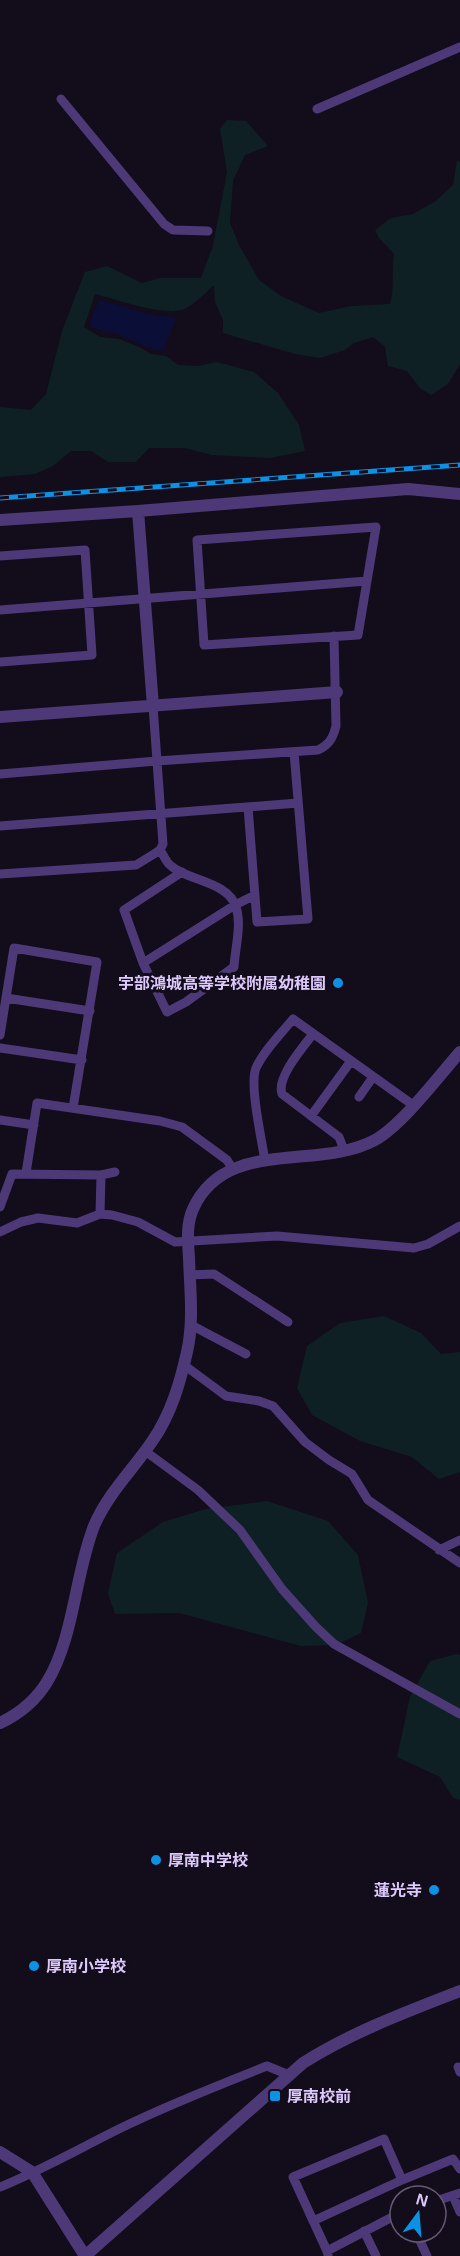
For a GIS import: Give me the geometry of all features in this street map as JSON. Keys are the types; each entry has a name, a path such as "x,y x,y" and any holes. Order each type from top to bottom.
{"street":[{"path":"317,109 460,47"},
{"path":"61,99 164,224 173,230 208,231"},
{"path":"0,520 408,489 460,494"},
{"path":"0,864 0,874 136,864 160,850 163,844 138,511"},
{"path":"376,527 358,635 204,645 201,592 197,540 376,527"},
{"path":"0,556 86,550 92,655 0,662"},
{"path":"0,609 367,581"},
{"path":"0,774 157,760 318,750 327,746 333,738 336,726 334,636"},
{"path":"0,717 337,692"},
{"path":"249,807 257,922 308,919 294,752"},
{"path":"0,826 298,803"},
{"path":"160,850 170,865 214,885 235,905 238,921 234,967 186,1002 167,1012 143,963 124,910 182,872"},
{"path":"143,963 235,905 255,895"},
{"path":"0,1035 14,948 97,962 73,1108"},
{"path":"6,998 90,1011"},
{"path":"265,1161 254,1084 255,1070 260,1060 293,1018 413,1105"},
{"path":"313,1034 283,1077 280,1088 282,1094 339,1137 344,1150"},
{"path":"0,1048 82,1060"},
{"path":"0,1723 20,1712 48,1680 61,1649 95,1525 113,1491 145,1451 166,1417 184,1365 191,1325 188,1241 190,1219 201,1194 214,1179 232,1168 344,1150 376,1139 392,1128 460,1053"},
{"path":"311,1116 351,1061"},
{"path":"359,1096 373,1077"},
{"path":"26,1173 38,1103 160,1121 183,1127 227,1160 232,1168"},
{"path":"0,1120 34,1125"},
{"path":"0,1207 12,1174 101,1175 115,1172"},
{"path":"100,1214 101,1175"},
{"path":"0,1232 21,1222 38,1218 77,1223 100,1214 138,1222 175,1242 277,1236 414,1248 428,1244 460,1226"},
{"path":"189,1275 214,1274 288,1322"},
{"path":"191,1325 246,1354"},
{"path":"184,1365 226,1396 259,1401 273,1406 305,1442 352,1474 368,1500 460,1563"},
{"path":"145,1451 198,1490 240,1530 282,1589 334,1644 460,1714"},
{"path":"439,1550 460,1540"},
{"path":"0,2152 32,2172 85,2256 289,2074 335,2043 460,1991"},
{"path":"0,2187 153,2113 267,2066 289,2074"},
{"path":"388,2219 328,2254 294,2177 384,2139 402,2180"},
{"path":"313,2221 453,2159 460,2169"},
{"path":"457,2195 460,2212"},
{"path":"364,2231 376,2256"}],"shaded area":[{"path":"227,120 246,121 268,146 245,155 233,181 230,223 240,247 259,280 281,296 319,313 351,306 390,304 394,254 379,238 375,230 391,218 413,214 436,201 453,185 457,161 460,162 460,364 448,384 431,395 420,388 407,371 388,366 385,347 373,337 320,358 295,354 223,333 223,320 215,302 214,285 192,304 176,311 153,309 95,294 84,327 100,337 119,339 151,354 166,356 178,365 198,366 217,362 254,372 278,393 299,425 305,451 270,458 212,455 185,448 149,448 136,462 108,462 91,451 71,451 53,466 35,474 0,477 0,407 31,410 46,394 62,331 85,272 107,266 142,283 160,278 201,278 213,246 227,172 220,129"},
{"path":"99,300 176,319 163,351 89,325"},
{"path":"384,1316 421,1333 441,1354 460,1352 460,1472 439,1479 412,1457 360,1441 312,1415 297,1388 307,1346 340,1323"},
{"path":"267,1501 328,1521 358,1555 368,1603 361,1633 336,1645 301,1646 179,1613 115,1614 108,1593 117,1553 163,1522 206,1509"},
{"path":"460,1655 460,1800 453,1798 440,1777 397,1757 410,1697 430,1661"}],"railway":[{"path":"0,498 460,465"}],"place":[{"name":"宇部鴻城高等学校附属幼稚園","path":"338,983"},
{"name":"厚南中学校","path":"156,1860"},
{"name":"蓮光寺","path":"434,1890"},
{"name":"厚南小学校","path":"34,1966"},
{"name":"厚南校前","path":"275,2096"}]}
